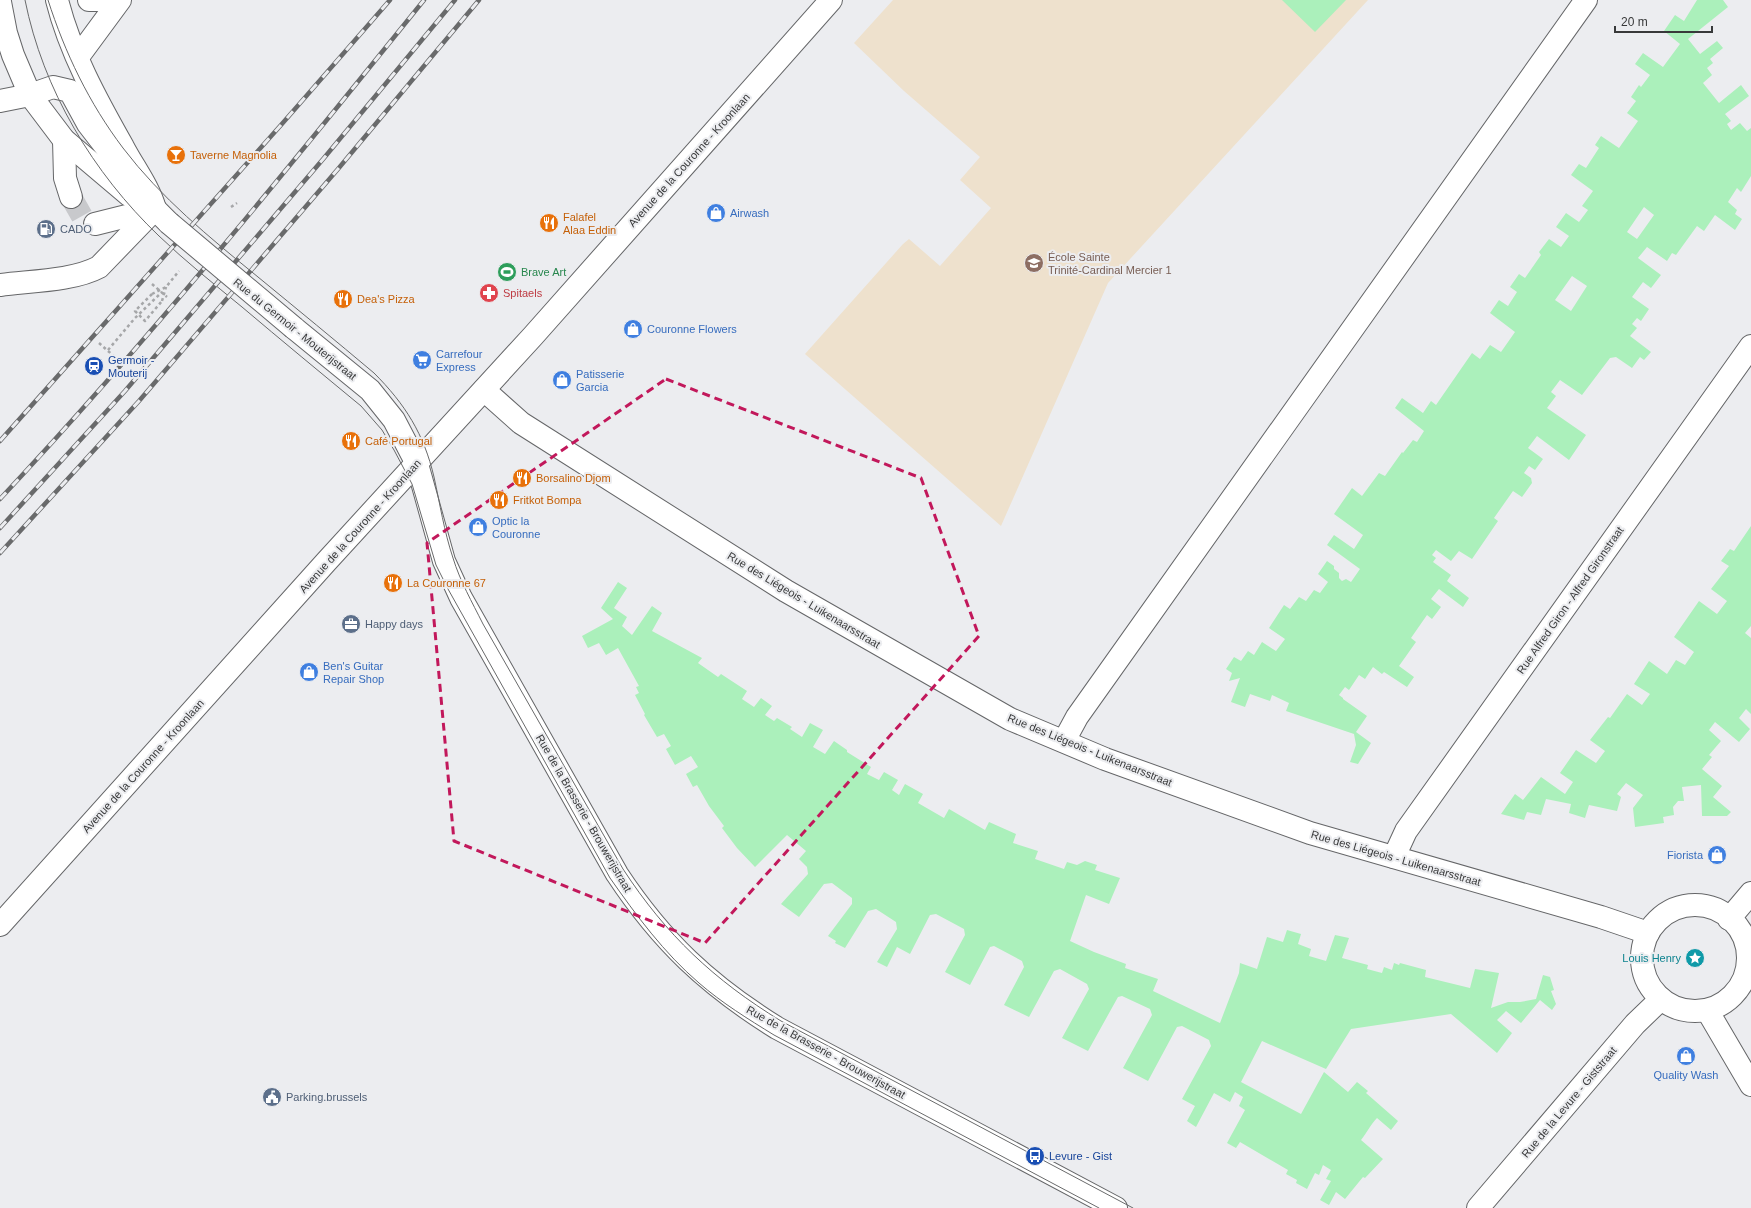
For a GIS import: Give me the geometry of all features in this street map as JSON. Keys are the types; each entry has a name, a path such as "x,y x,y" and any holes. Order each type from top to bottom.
{"street":[{"path":"57,0 65,28 101,106 158,209"},
{"path":"89,0 106,0"},
{"path":"78,58 120,0"},
{"name":"Avenue de la Couronne - Kroonlaan","path":"0,925 484,390 831,0"},
{"path":"1064,741 1077,716 1586,0"},
{"path":"0,2 6,33 13,55 30,95 64,140 129,195 158,209"},
{"path":"0,101 30,95 53,87 70,91 88,124 158,209"},
{"path":"64,140 65,178 71,197"},
{"path":"95,224 158,209"},
{"path":"0,285 91,272 99,267 158,209"},
{"name":"Rue du Germoir - Mouterijstraat","path":"158,209 294,328 370,390 394,420 417,464"},
{"name":"Rue Alfred Giron - Alfred Gironstraat","path":"1394,857 1406,832 1751,346"},
{"name":"Rue des Liégeois - Luikenaarsstraat","path":"484,390 521,423 786,591 1010,719 1105,759 1310,834 1601,917 1648,933"},
{"name":"Rue de la Brasserie - Brouwerijstraat","path":"417,464 442,555 461,598 616,874 642,910 677,950 703,975 744,1007 777,1028 1116,1208"},
{"path":"1729,919 1751,893"},
{"path":"1687,906 1710,908 1729,919 1740,930 1745,942 1749,969 1742,983 1733,995 1721,1004 1707,1010 1695,1011 1683,1010 1671,1006 1661,999 1650,985 1643,968 1642,956 1648,933 1655,923 1674,910 1687,906"},
{"name":"Rue de la Levure - Giststraat","path":"1478,1208 1635,1024 1661,999"},
{"path":"1707,1010 1751,1085"}],"path":[{"path":"231,207 237,203"},
{"path":"166,287 152,294 135,311 145,320 162,301 166,287 179,271"},
{"path":"152,284 167,297"},
{"path":"108,350 162,292"},
{"path":"99,343 116,358"}],"highlighted area":[{"path":"666,379 921,478 979,636 705,943 454,841 427,543"}],"shaded area":[{"name":"École Sainte Trinité-Cardinal Mercier 1","path":"893,0 1368,0 1108,283 1001,526 805,354 909,239 940,266 991,208 960,180 980,157 904,91 854,43"}],"green space":[{"path":"1282,0 1346,0 1315,32"},
{"path":"1697,0 1723,0 1728,7 1688,39 1700,54 1717,41 1723,48 1710,59 1713,63 1707,68 1712,75 1703,83 1719,103 1741,85 1749,96 1725,114 1731,121 1727,124 1731,130 1740,123 1747,131 1751,128 1751,176 1741,192 1737,188 1728,202 1737,210 1735,214 1742,219 1735,230 1715,215 1704,231 1697,226 1676,255 1672,253 1667,261 1647,247 1638,258 1661,275 1651,288 1643,282 1632,297 1649,309 1641,321 1637,318 1632,324 1637,328 1630,336 1651,352 1644,360 1640,357 1632,368 1616,357 1610,358 1582,395 1560,380 1551,392 1556,396 1547,408 1586,435 1569,460 1537,436 1528,448 1543,459 1535,470 1529,466 1524,473 1531,478 1532,483 1522,497 1513,491 1494,518 1498,521 1472,559 1459,551 1451,561 1436,550 1432,555 1436,558 1433,562 1451,575 1447,581 1469,598 1463,607 1439,589 1431,599 1441,607 1432,619 1427,615 1411,638 1416,642 1399,666 1414,677 1407,687 1384,672 1382,674 1373,667 1365,679 1359,675 1349,690 1345,687 1339,695 1367,716 1356,732 1371,743 1358,764 1350,762 1356,745 1354,734 1286,711 1289,703 1272,695 1270,701 1250,694 1245,707 1231,702 1240,678 1229,681 1232,673 1226,669 1234,657 1241,661 1248,651 1254,655 1262,642 1276,651 1285,639 1269,628 1284,605 1290,609 1299,597 1306,601 1314,590 1320,593 1328,582 1318,574 1327,561 1334,566 1334,569 1339,573 1339,578 1342,581 1346,579 1351,582 1360,569 1327,545 1334,535 1354,549 1363,535 1334,514 1352,488 1362,496 1379,473 1385,476 1402,452 1403,453 1413,440 1417,442 1424,431 1395,408 1402,398 1423,413 1431,401 1436,405 1472,353 1480,359 1490,345 1501,352 1515,332 1490,313 1499,300 1508,306 1517,292 1510,287 1519,274 1525,278 1541,255 1539,252 1549,239 1561,247 1569,236 1556,227 1566,213 1579,222 1588,210 1582,206 1593,191 1571,175 1579,164 1586,168 1599,148 1595,145 1601,136 1619,148 1638,121 1627,113 1636,101 1631,97 1639,85 1641,87 1650,75 1635,64 1643,53 1663,67 1680,44 1664,31 1675,15 1684,21","holes":["1644,207 1654,215 1637,239 1627,232","1572,276 1587,286 1571,311 1555,300"]},
{"path":"1751,526 1751,626 1745,633 1751,638 1751,714 1746,709 1739,718 1750,729 1739,742 1715,722 1709,730 1721,741 1709,755 1712,757 1702,769 1722,786 1713,797 1731,812 1727,816 1702,816 1701,785 1682,787 1684,801 1678,801 1673,807 1674,815 1663,817 1664,823 1635,827 1633,808 1643,795 1626,783 1617,794 1621,797 1617,811 1589,805 1585,818 1569,813 1571,804 1546,799 1541,815 1527,812 1524,820 1501,814 1515,794 1523,800 1541,777 1565,794 1573,782 1560,773 1576,750 1596,763 1605,751 1590,740 1608,717 1610,718 1627,694 1642,705 1650,694 1634,684 1649,661 1667,674 1676,660 1685,665 1694,652 1674,637 1699,601 1717,614 1727,601 1711,589 1729,566 1721,561 1730,549 1734,551"},
{"path":"618,582 627,588 614,608 627,617 622,626 632,635 652,606 662,613 652,631 702,658 698,663 718,677 721,674 747,691 742,699 754,707 761,698 772,706 765,715 774,721 777,718 792,727 790,729 802,737 810,723 823,730 813,747 825,754 834,741 847,750 847,752 871,767 867,774 879,780 884,772 898,780 892,790 899,795 905,784 923,794 918,803 944,818 949,809 985,830 989,822 1016,834 1013,843 1038,851 1035,859 1064,869 1067,862 1077,865 1085,861 1097,865 1095,870 1120,878 1109,904 1086,895 1070,941 1126,964 1125,968 1158,979 1153,991 1220,1023 1239,973 1240,963 1257,969 1267,937 1283,942 1287,930 1301,934 1298,944 1311,949 1309,956 1326,961 1335,935 1349,938 1342,958 1368,965 1367,969 1382,973 1384,967 1392,970 1394,963 1399,965 1400,963 1426,970 1425,977 1470,988 1475,969 1499,973 1491,1008 1508,1002 1520,1002 1536,999 1543,975 1550,977 1554,990 1551,991 1556,1004 1552,1010 1540,1000 1521,1023 1506,1011 1497,1020 1512,1033 1497,1053 1451,1014 1351,1029 1326,1069 1262,1041 1241,1082 1301,1114 1324,1072 1348,1092 1357,1082 1368,1091 1366,1093 1398,1121 1391,1130 1377,1118 1361,1140 1383,1159 1365,1178 1363,1177 1345,1199 1336,1192 1329,1205 1320,1200 1331,1181 1326,1179 1331,1170 1323,1165 1319,1175 1315,1173 1307,1189 1296,1183 1297,1180 1286,1174 1288,1170 1240,1142 1236,1148 1227,1143 1245,1110 1239,1106 1243,1097 1235,1092 1230,1102 1214,1093 1196,1127 1187,1121 1195,1106 1182,1099 1211,1046 1209,1040 1182,1026 1177,1027 1148,1081 1123,1068 1152,1015 1150,1009 1122,996 1118,997 1088,1051 1062,1038 1089,989 1087,984 1060,969 1054,971 1029,1017 1004,1005 1024,967 1022,961 994,946 990,947 970,985 945,972 965,935 964,929 936,914 930,915 910,954 897,947 887,967 877,962 897,929 896,922 876,909 868,911 845,948 835,943 836,941 828,936 852,904 852,898 832,883 824,884 799,917 781,904 808,874 807,867 799,859 806,851 787,835 755,867 737,848 722,828 724,826 709,806 697,785 693,787 686,774 698,767 691,756 675,765 666,749 671,746 664,734 657,737 644,715 645,714 635,695 639,693 636,687 639,686 618,648 606,655 599,643 588,648 582,636 613,619 601,608"}],"tunnel":[{"path":"71,197 83,218 95,224"}],"tram line":[{"path":"25,0 33,33 44,66 58,98 92,157 113,185 159,236 361,406 382,430 412,484 436,565 448,589 610,878 640,920 662,946 686,971 708,990 735,1010 774,1035 1099,1208"},
{"path":"48,0 70,58 99,113 123,148 153,184 204,232 374,373 395,396 412,420 430,461 445,528 456,567 483,624 623,869 656,915 674,935 713,972 734,989 781,1021 1133,1208"}],"railway":[{"path":"0,441 390,0"},
{"path":"0,499 164,316 269,191 424,0"},
{"path":"0,528 125,391 324,158 455,0"},
{"path":"0,553 139,401 338,169 479,0"}],"place":[{"name":"Taverne Magnolia","path":"176,155"},
{"name":"Airwash","path":"716,213"},
{"name":"Falafel Alaa Eddin","path":"549,223"},
{"name":"CADO","path":"46,229"},
{"name":"École Sainte Trinité-Cardinal Mercier 1","path":"1034,263"},
{"name":"Brave Art","path":"507,272"},
{"name":"Spitaels","path":"489,293"},
{"name":"Dea's Pizza","path":"343,299"},
{"name":"Couronne Flowers","path":"633,329"},
{"name":"Carrefour Express","path":"422,360"},
{"name":"Germoir - Mouterij","path":"94,366"},
{"name":"Patisserie Garcia","path":"562,380"},
{"name":"Café Portugal","path":"351,441"},
{"name":"Borsalino Djom","path":"522,478"},
{"name":"Fritkot Bompa","path":"499,500"},
{"name":"Optic la Couronne","path":"478,527"},
{"name":"La Couronne 67","path":"393,583"},
{"name":"Happy days","path":"351,624"},
{"name":"Ben's Guitar Repair Shop","path":"309,672"},
{"name":"Fiorista","path":"1717,855"},
{"name":"Louis Henry","path":"1695,958"},
{"name":"Quality Wash","path":"1686,1056"},
{"name":"Parking.brussels","path":"272,1097"},
{"name":"Levure - Gist","path":"1035,1156"}]}
